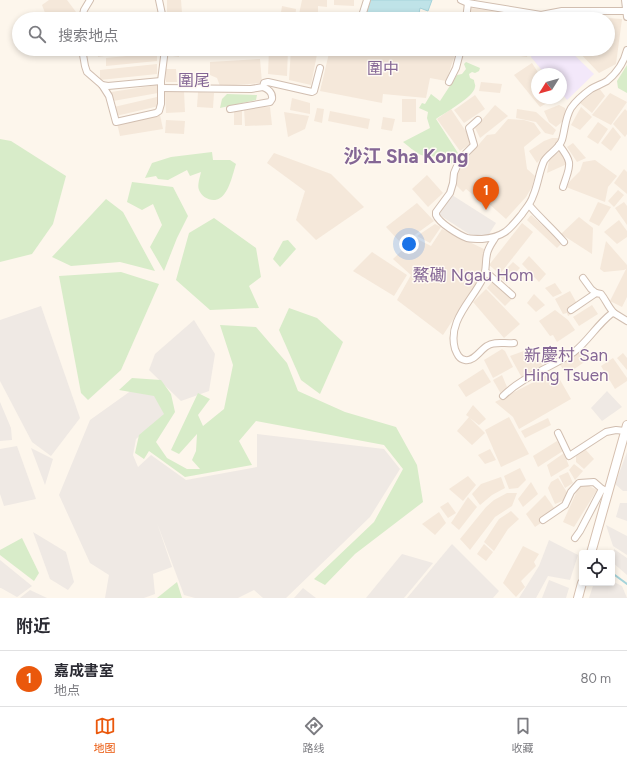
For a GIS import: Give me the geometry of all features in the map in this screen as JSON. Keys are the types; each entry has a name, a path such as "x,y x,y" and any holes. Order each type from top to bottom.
{"street":[{"path":"84,12 90,0"},
{"path":"159,0 162,12"},
{"path":"363,12 367,0"},
{"path":"462,0 468,3 523,12"},
{"path":"615,13 626,14 625,0"},
{"path":"467,12 468,3"},
{"path":"557,12 583,12"},
{"path":"478,120 469,128 474,145 460,159 454,173 450,193 436,212 436,215 441,222 468,238 495,238 507,231 529,205 534,195 545,160 562,140 566,118 572,108 591,89 613,76 620,66 627,50"},
{"path":"84,56 87,72 102,85 109,96 116,122 159,111 161,104 161,81 164,56"},
{"path":"449,82 456,68 459,56"},
{"path":"262,87 264,83 268,82 313,92 320,68"},
{"path":"102,85 108,86 161,81"},
{"path":"161,88 251,89 262,87 267,88 272,93 272,99 270,102 230,109"},
{"path":"559,145 569,157 570,165 563,186"},
{"path":"529,205 540,219 556,232 564,242"},
{"path":"495,238 487,253 486,272 456,323 454,339 457,353 461,359 468,360 473,359 489,345 514,342"},
{"path":"486,272 512,295"},
{"path":"583,278 591,289 596,293 601,294 608,308 627,321"},
{"path":"571,310 596,293"},
{"path":"503,396 522,381 552,366 575,351 607,317 614,313"},
{"path":"558,432 569,459 606,432 626,428"},
{"path":"591,550 605,490 626,428"},
{"path":"543,520 565,505 571,492 579,483 594,482 605,490"},
{"path":"574,538 580,531 605,490"},
{"path":"578,598 581,586"}],"shaded area":[{"path":"49,0 67,0 76,12 45,12 42,5"},
{"path":"167,0 181,0 182,12 167,12"},
{"path":"302,0 327,0 327,7 318,6 318,12 299,12"},
{"path":"334,0 354,0 354,6 334,5"},
{"path":"282,6 296,9 296,12 281,12"},
{"path":"471,8 498,12 471,12"},
{"path":"615,18 622,19 616,64 599,73 583,56 615,56"},
{"path":"157,56 157,61 106,66 106,58"},
{"path":"269,56 288,56 287,76 268,74"},
{"path":"291,56 317,56 311,85 289,80"},
{"path":"328,56 455,56 446,81 430,78 426,98 383,94 382,103 320,91"},
{"path":"531,56 575,56 594,74 567,100 567,68 540,68"},
{"path":"260,59 262,83 220,86 217,78 210,75 210,62"},
{"path":"532,63 535,68 531,68 531,96 514,75"},
{"path":"157,64 157,74 100,80 100,70"},
{"path":"165,69 176,69 177,82 166,82"},
{"path":"481,82 502,84 500,93 479,91"},
{"path":"157,85 158,93 113,101 111,92"},
{"path":"599,88 605,96 592,113 580,103"},
{"path":"184,91 185,112 166,113 165,92"},
{"path":"198,92 214,93 213,108 197,107"},
{"path":"610,93 627,102 611,125 592,115"},
{"path":"475,95 485,109 464,123 454,110"},
{"path":"157,97 159,106 116,116 114,107"},
{"path":"292,98 310,103 310,114 290,110"},
{"path":"402,99 416,99 416,122 402,122"},
{"path":"538,104 545,104 540,107"},
{"path":"495,105 508,116 480,138 475,128"},
{"path":"559,105 565,108 566,113 563,121 556,127 549,122 544,111"},
{"path":"270,107 272,125 245,126 244,108"},
{"path":"581,107 592,117 580,130 571,125"},
{"path":"317,108 324,109 322,123 314,121"},
{"path":"451,109 473,142 460,151 437,119"},
{"path":"517,109 536,112 556,130 553,135 545,133 536,122 516,118"},
{"path":"625,109 627,111 627,134 625,137 613,124"},
{"path":"234,111 242,111 242,125 234,125"},
{"path":"330,111 370,119 368,129 328,121"},
{"path":"284,112 309,116 305,129 288,137"},
{"path":"160,115 163,129 120,136 117,123"},
{"path":"383,117 395,119 392,131 381,129"},
{"path":"508,119 524,120 534,123 541,133 524,147 527,169 535,176 532,187 526,197 506,219 488,203 482,202 466,189 463,192 455,184 455,172 487,135 495,134"},
{"path":"166,120 185,121 184,134 165,133"},
{"path":"598,122 608,129 598,144 587,137"},
{"path":"613,127 621,137 611,151 601,143"},
{"path":"552,138 560,138 537,163 529,151 544,141"},
{"path":"573,143 586,158 577,162 567,147"},
{"path":"561,150 567,164 547,173 549,160"},
{"path":"274,153 331,174 364,207 316,240 296,220 305,191 267,163"},
{"path":"595,160 617,176 608,187 605,202 566,187 580,171 583,162"},
{"path":"624,169 627,172 627,194 614,183"},
{"path":"427,175 443,193 428,207 412,189"},
{"path":"618,190 624,195 614,207 608,201"},
{"path":"452,195 496,223 487,237 469,234 438,214"},
{"path":"598,202 611,207 599,226 589,221"},
{"path":"624,202 627,206 627,225 615,208"},
{"path":"417,203 434,221 402,244 386,227"},
{"path":"531,215 562,243 557,248 527,220"},
{"path":"579,217 593,228 592,254 561,234"},
{"path":"619,220 627,231 627,237 617,244 604,232"},
{"path":"522,223 533,232 500,274 489,265"},
{"path":"435,224 441,227 430,243 417,236"},
{"path":"442,229 484,249 482,270 473,289 443,335 397,300 411,275 393,259 415,238 431,246"},
{"path":"606,241 627,265 627,297 622,307 610,301 626,269 604,272 600,269"},
{"path":"372,252 407,275 394,296 353,271"},
{"path":"529,256 546,274 539,282 522,264"},
{"path":"513,262 520,268 506,283 499,276"},
{"path":"493,281 513,298 505,306 487,288"},
{"path":"555,283 562,293 553,297 545,288"},
{"path":"486,289 520,324 504,338 473,302"},
{"path":"570,291 580,309 568,316 567,313 563,314 555,299"},
{"path":"534,294 545,305 536,312 527,303"},
{"path":"592,305 598,314 579,326 573,317"},
{"path":"41,306 80,418 51,456 32,442 0,381 0,320"},
{"path":"555,310 568,320 575,330 557,342 553,335 550,336 539,321"},
{"path":"194,320 215,354 209,391 181,401 149,370 155,354"},
{"path":"586,347 593,356 567,374 560,365"},
{"path":"532,348 543,366 522,378 510,356"},
{"path":"502,349 505,351 513,367 493,378 484,360"},
{"path":"623,353 627,358 627,370 617,358"},
{"path":"613,358 627,378 627,381 615,389 601,366"},
{"path":"483,369 491,382 466,397 458,385"},
{"path":"555,371 571,399 519,429 513,417 495,402"},
{"path":"502,375 507,387 501,394 493,380"},
{"path":"146,380 169,411 136,439 133,455 138,467 151,455 186,480 257,467 257,434 384,449 400,469 370,517 286,598 263,598 254,590 238,598 195,598 184,595 157,523 172,567 153,574 155,594 144,598 105,598 109,575 90,563 59,495 90,420"},
{"path":"607,391 622,407 602,421 591,408"},
{"path":"0,402 11,428 12,440 0,441"},
{"path":"473,405 486,419 479,425 470,418 485,433 472,445 457,431 469,417 466,415"},
{"path":"509,417 529,454 501,467 485,430"},
{"path":"548,418 551,425 525,438 521,431"},
{"path":"557,441 563,451 538,467 533,456"},
{"path":"17,446 36,499 4,506 0,494 0,449"},
{"path":"31,448 53,459 45,485"},
{"path":"490,449 496,460 485,464 478,455"},
{"path":"585,449 594,459 584,469 576,462 576,456"},
{"path":"627,452 627,491 623,491 615,484"},
{"path":"564,453 569,466 551,477 547,465"},
{"path":"574,464 583,471 575,480 569,470"},
{"path":"520,468 526,480 518,488 509,489 504,476"},
{"path":"568,472 573,483 565,488 559,476"},
{"path":"468,476 476,485 463,501 449,489"},
{"path":"501,477 505,488 492,495 480,505 472,494 481,484"},
{"path":"558,478 568,494 565,500 555,504 548,488 551,482"},
{"path":"531,482 538,494 523,507 518,499"},
{"path":"581,482 597,490 574,527 563,522"},
{"path":"507,493 517,493 512,506 495,517 470,550 460,539 486,507 494,500"},
{"path":"545,495 557,512 535,527 526,514"},
{"path":"468,497 477,507 459,530 451,523"},
{"path":"448,502 456,513 448,518 440,507"},
{"path":"620,503 627,503 627,521 616,517"},
{"path":"511,511 519,519 508,529 494,551 484,542 499,519"},
{"path":"439,512 446,523 435,535 422,524"},
{"path":"606,525 627,536 627,555 613,546"},
{"path":"33,532 66,552 74,582 68,590 50,579"},
{"path":"549,540 578,555 570,580 548,576 536,598 519,598 539,566"},
{"path":"452,544 499,591 493,598 407,598"},
{"path":"484,544 493,552 486,561 477,554"},
{"path":"523,546 539,554 534,562 536,566 521,581 525,587 516,597 503,583"},
{"path":"614,550 627,558 627,575 615,565"},
{"path":"402,554 433,563 404,598 366,598"},
{"path":"0,560 32,586 17,597 0,588"},
{"path":"549,580 569,588 566,598 542,598"},
{"path":"615,582 622,586 627,598 589,598 593,586 615,586"},
{"path":"303,588 316,598 294,598"},
{"path":"30,590 47,598 20,598"}],"green space":[{"path":"466,62 480,68 479,71 469,74 470,78 474,80 475,86 473,91 464,100 436,119 458,153 451,164 441,158 421,155 403,142 430,128 427,118 428,112 419,108 422,103 425,104 431,94 440,101 457,75 462,74 466,69 464,64"},
{"path":"627,65 627,93 618,88 617,81"},
{"path":"227,94 257,95 256,100 220,108 222,99"},
{"path":"0,139 11,141 66,176 53,224 32,254 0,262"},
{"path":"212,152 213,160 230,160 236,164 226,192 220,198 211,200 200,193 198,186 201,172 190,176 187,170 168,180 158,179 156,176 145,178 152,163 171,157"},
{"path":"132,182 173,187 188,216 177,238 164,271 150,247 162,225 153,204 142,210 127,202"},
{"path":"106,199 123,212 155,271 120,262 71,266 52,257"},
{"path":"214,218 256,248 261,277 249,286 259,308 210,310 176,280 189,233"},
{"path":"288,240 296,249 280,267 273,259 283,241"},
{"path":"121,272 159,284 121,370 88,400 81,393 59,276"},
{"path":"289,308 317,318 343,342 320,394 301,380 279,330"},
{"path":"220,325 256,327 287,363 298,391 345,412 396,427 417,465 423,502 355,554 325,585 314,579 374,522 403,469 384,445 256,421 239,441 252,465 185,477 149,451 144,459 135,453 139,435 164,414 154,396 119,390 132,378 161,380 171,394 175,412 156,442 167,458 187,469 200,469 192,460 196,451 197,434 179,454 171,450 198,393 210,399 198,415 203,426 224,409 233,365"},
{"path":"22,538 39,573 34,581 0,555 0,550"},
{"path":"177,582 182,598 157,598"}],"water":[{"path":"369,0 432,0 428,11 420,8 419,12 366,12"}],"waterway":[{"path":"615,575 627,584"}],"place":[{"name":"嘉成書室","path":"486,210"}],"district":[{"name":"圍中","path":"383,68"},
{"name":"圍尾","path":"194,80"},
{"name":"沙江 Sha Kong","path":"406,156"},
{"name":"鰲磡 Ngau Hom","path":"473,275"},
{"name":"新慶村 San Hing Tsuen","path":"566,365"}]}
